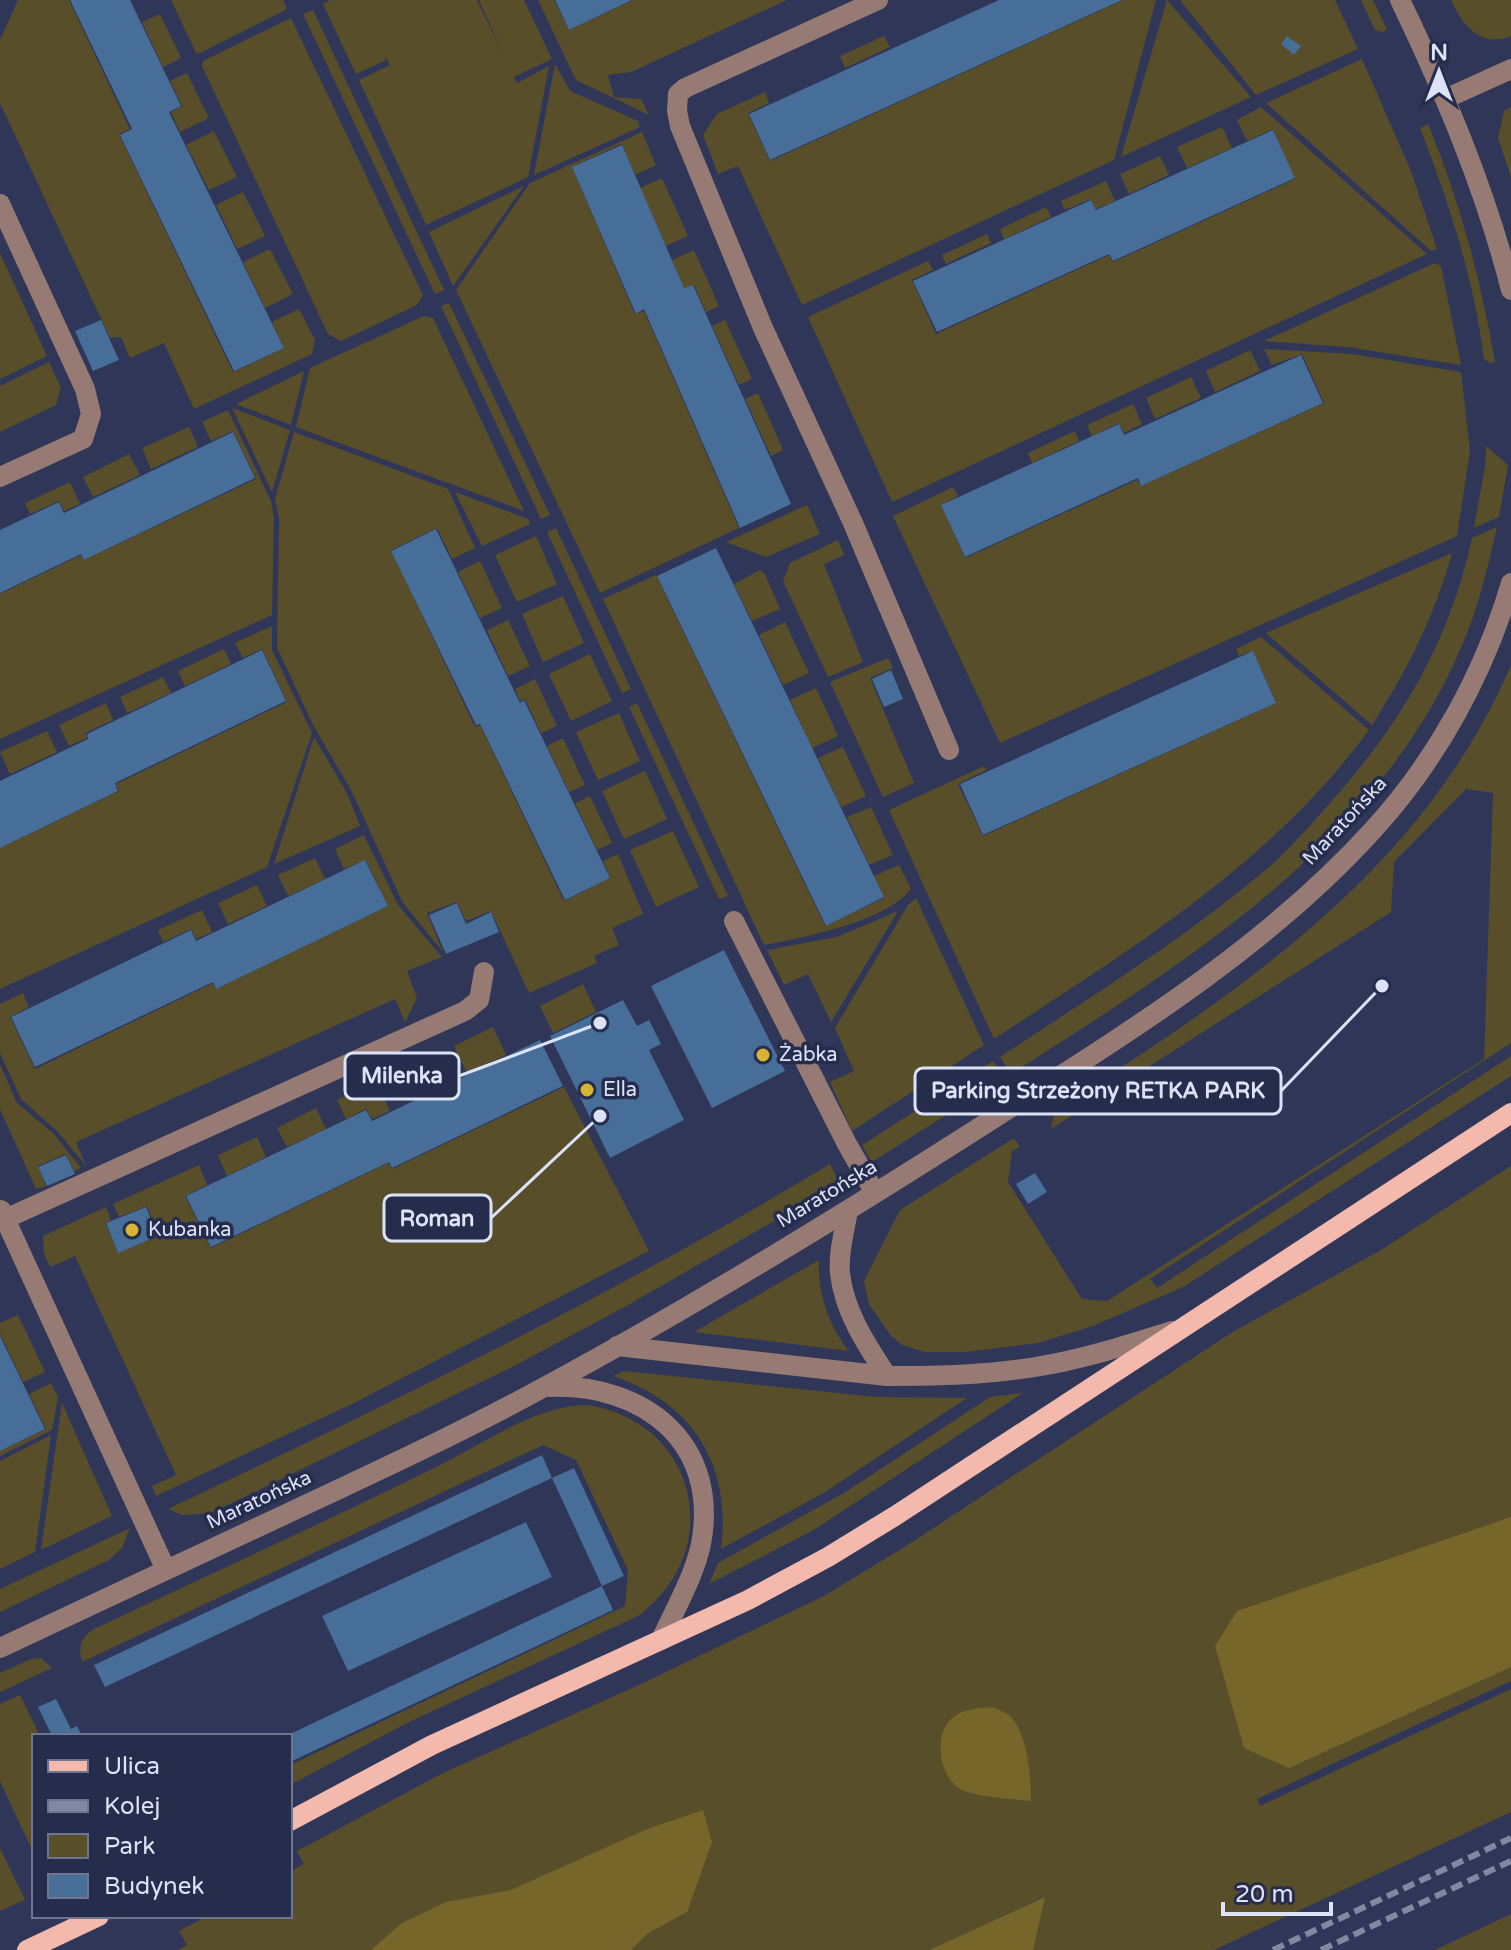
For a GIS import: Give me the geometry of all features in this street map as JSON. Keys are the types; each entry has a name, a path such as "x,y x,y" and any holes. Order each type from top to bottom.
{"main road":[{"path":"292,1820 432,1745 762,1593 861,1537 1511,1113"},
{"path":"27,1950 95,1918"}],"street":[{"path":"878,0 685,88 678,94 677,111 680,126 763,328 853,523 949,750"},
{"path":"1400,0 1480,185 1511,290"},
{"path":"1445,99 1511,69"},
{"path":"0,204 85,389 91,414 83,439 0,477"},
{"name":"Maratońska","path":"0,1648 545,1387 848,1210 1080,1063 1199,983 1262,935 1340,864 1391,809 1450,724 1483,662 1511,583"},
{"path":"734,921 875,1193"},
{"path":"166,1570 3,1214 465,1011 479,1000 484,972"},
{"path":"848,1210 841,1253 843,1290 858,1329 887,1376"},
{"path":"617,1346 887,1376 963,1374 1041,1366 1099,1354 1180,1329"},
{"path":"545,1387 575,1386 599,1390 643,1408 680,1438 693,1459 703,1492 702,1539 695,1566 661,1640"}],"green space":[{"path":"18,0 69,0 130,129 119,134 233,372 284,348 272,322 299,309 315,340 312,354 194,409 164,343 130,358 121,337 110,338 0,103 0,40"},
{"path":"171,0 283,0 287,9 196,53"},
{"path":"330,0 477,0 504,56 479,0 524,0 552,59 514,77 517,83 549,66 528,177 426,225 359,80 390,65 384,54 386,60 356,74 323,4"},
{"path":"538,0 554,0 569,30 633,0 787,0 631,72 608,75 614,97 641,99 649,115 576,80"},
{"path":"1123,0 1156,0 1114,160 802,305 738,166 718,174 703,135 717,114 765,92 769,103 748,113 770,161"},
{"path":"1167,0 1251,97 1121,157"},
{"path":"1180,0 1335,0 1358,49 1256,95"},
{"path":"1361,0 1373,0 1387,30 1375,30"},
{"path":"1451,0 1511,0 1511,36 1500,39 1481,37 1461,18"},
{"path":"313,10 444,290 435,294 303,14"},
{"path":"160,14 181,58 163,67 142,22"},
{"path":"291,18 423,295 417,305 341,341 328,334 202,66 203,61"},
{"path":"884,36 890,47 845,68 840,56"},
{"path":"1362,59 1411,171 1437,249 1431,251 1266,103"},
{"path":"555,64 570,91 638,121 640,127 534,175"},
{"path":"187,73 209,118 180,132 171,112 182,106 170,81"},
{"path":"1261,107 1427,254 892,502 808,317 928,261 933,270 912,280 936,334 1109,255 1113,262 1295,179 1273,129 1247,141 1237,120"},
{"path":"1511,107 1511,177 1498,138 1504,111"},
{"path":"1428,124 1468,242 1495,362 1484,359 1474,300 1459,242 1420,128"},
{"path":"1222,127 1232,148 1187,168 1177,147"},
{"path":"214,131 237,177 209,190 186,145"},
{"path":"642,132 656,165 635,175 621,144 572,167 635,314 644,311 739,528 600,593 456,290 530,183"},
{"path":"1160,156 1169,175 1129,194 1120,174"},
{"path":"662,178 688,236 666,246 640,188"},
{"path":"1106,181 1115,201 1096,209 1091,199 1065,210 1061,201"},
{"path":"524,186 453,286 429,232"},
{"path":"243,192 265,236 237,249 216,205"},
{"path":"1046,207 1051,217 1004,239 1000,229"},
{"path":"987,234 991,243 946,264 942,255"},
{"path":"270,249 293,294 265,308 243,262"},
{"path":"694,250 719,306 706,312 694,285 684,288 672,260"},
{"path":"0,253 47,356 0,379"},
{"path":"1435,263 1441,266 1461,365 1348,347 1264,341"},
{"path":"449,303 550,515 541,519 441,306"},
{"path":"424,316 433,318 524,511 296,427 310,368"},
{"path":"725,320 752,379 739,385 712,326"},
{"path":"1264,349 1352,354 1461,372 1470,451 1457,536 1000,743 893,516 953,487 958,496 941,505 965,558 1137,480 1141,486 1324,403 1302,354 1272,365"},
{"path":"1250,350 1260,371 1215,392 1206,371"},
{"path":"49,362 61,388 56,405 0,432 0,386"},
{"path":"304,371 291,425 236,404"},
{"path":"1191,377 1201,398 1155,419 1146,398"},
{"path":"758,393 783,450 771,456 745,399"},
{"path":"1133,404 1142,424 1124,433 1119,423 1092,436 1087,425"},
{"path":"232,408 290,430 272,492"},
{"path":"228,410 271,501 274,518 272,615 0,739 0,594 81,555 84,560 256,479 233,431 211,441 202,422"},
{"path":"189,427 198,447 151,469 142,448"},
{"path":"1075,431 1079,441 1032,463 1028,453"},
{"path":"294,432 448,489 475,548 452,559 437,528 391,550 475,727 480,725 564,901 610,878 603,861 618,854 643,914 612,928 619,945 594,956 597,963 529,993 491,911 466,921 457,902 427,913 443,952 403,903 352,792 313,725 277,647 279,519 275,499"},
{"path":"1486,446 1508,465 1499,517 1474,528 1485,466"},
{"path":"129,454 140,475 93,497 83,477"},
{"path":"70,482 80,504 64,511 59,501 30,514 25,503"},
{"path":"455,492 528,519 530,524 482,546"},
{"path":"807,505 820,534 766,557 726,542"},
{"path":"1497,527 1487,571 1463,643 1427,714 1382,779 1330,838 1272,892 1209,941 1144,988 1011,1074 1000,1057 1200,922 1271,865 1323,811 1374,749 1416,685 1449,616 1472,538"},
{"path":"556,528 631,689 622,693 547,532"},
{"path":"536,536 557,584 517,602 495,555"},
{"path":"838,540 844,555 824,564 863,662 828,677 783,581 790,563"},
{"path":"1452,553 1419,642 1372,725 1266,633"},
{"path":"480,561 502,608 480,618 458,572"},
{"path":"760,570 765,574 780,609 752,621 734,584"},
{"path":"656,575 825,926 884,898 874,876 899,865 911,889 899,901 883,911 843,926 764,945 603,599"},
{"path":"563,596 584,643 543,662 522,614"},
{"path":"508,620 530,666 508,676 487,630"},
{"path":"785,622 809,673 783,685 759,635"},
{"path":"272,626 272,650 312,733 267,867 0,989 0,848 119,791 116,784 287,702 262,649 243,658 235,643"},
{"path":"1261,637 1369,730 1330,778 1243,863 1147,937 994,1039 889,810 984,766 986,770 958,784 983,836 1276,703 1253,651 1239,656 1236,649"},
{"path":"224,649 231,664 185,686 178,671"},
{"path":"590,654 612,701 571,721 549,674"},
{"path":"888,658 893,668 870,678 914,783 883,797 830,682"},
{"path":"1511,665 1511,1043 1150,1279 1157,1288 1511,1056 1511,1076 1183,1287 1093,1326 1038,1343 965,1352 925,1352 902,1345 891,1336 869,1304 864,1281 900,1210 1014,1138 1020,1147 1012,1151 1008,1182 1082,1299 1107,1301 1484,1059 1493,793 1466,789 1394,862 1391,912 1051,1129 1053,1118 1061,1107 1195,1018 1259,970 1320,919 1377,865 1429,805 1474,738"},
{"path":"163,677 171,693 127,713 120,697"},
{"path":"535,679 557,726 541,733 525,699 520,701 515,689"},
{"path":"816,688 838,736 812,748 790,700"},
{"path":"106,703 113,720 85,733 87,738 69,746 59,725"},
{"path":"637,703 728,896 719,899 629,707"},
{"path":"619,713 640,761 598,780 576,732"},
{"path":"47,731 57,752 10,774 0,752"},
{"path":"314,737 347,793 360,826 274,864"},
{"path":"563,738 585,785 569,792 547,746"},
{"path":"843,747 866,796 841,807 818,758"},
{"path":"645,771 667,819 624,839 602,791"},
{"path":"590,796 612,843 597,850 575,803"},
{"path":"871,807 893,855 869,865 847,817"},
{"path":"673,831 699,887 656,907 630,850"},
{"path":"364,835 398,905 442,957 407,971 417,998 405,1022 395,999 76,1142 86,1166 58,1132 21,1099 0,1053 0,1004 23,993 29,1007 10,1017 35,1069 213,983 216,989 388,906 366,860 344,869 335,849"},
{"path":"315,858 325,879 288,896 278,875"},
{"path":"257,885 267,906 228,924 218,903"},
{"path":"916,898 984,1045 852,1131 830,1082 854,1071 835,1028 908,905"},
{"path":"202,910 212,932 196,939 191,929 163,942 158,930"},
{"path":"898,911 831,1022 808,974 784,985 767,950 837,937"},
{"path":"583,984 596,1012 553,1033 540,1006"},
{"path":"493,1027 506,1055 467,1073 454,1046"},
{"path":"435,1055 448,1083 408,1101 396,1073"},
{"path":"993,1061 1003,1079 872,1162 862,1145"},
{"path":"0,1064 17,1103 54,1134 81,1168 74,1171 66,1154 38,1166 46,1186 36,1189 0,1109"},
{"path":"376,1082 390,1111 372,1119 366,1109 346,1119 337,1100"},
{"path":"564,1087 649,1251 352,1404 156,1496 152,1486 176,1475 75,1256 50,1267 44,1253 43,1236 106,1207 111,1220 105,1223 118,1252 159,1236 147,1206 119,1217 113,1204 199,1165 207,1185 185,1196 211,1248 388,1163 392,1169"},
{"path":"316,1108 326,1129 287,1147 277,1128"},
{"path":"257,1137 266,1157 227,1176 218,1155"},
{"path":"830,1164 840,1183 630,1304 516,1365 211,1513 182,1515 168,1509 337,1428 586,1302"},
{"path":"1511,1166 1511,1681 1257,1799 1260,1806 1511,1689 1511,1812 1214,1950 1033,1950 1044,1897 929,1950 178,1950 187,1945 179,1931 203,1918 292,1918 292,1871 304,1864 297,1851 443,1773 641,1684 824,1596 906,1546 1231,1333 1381,1250"},
{"path":"819,1260 820,1285 826,1308 849,1351 694,1332"},
{"path":"18,1315 45,1372 23,1382 0,1334 0,1323"},
{"path":"624,1371 877,1397 967,1398 822,1494 721,1549 723,1519 720,1490 713,1464 701,1441 685,1420 665,1403 613,1376"},
{"path":"51,1383 58,1397 52,1430 0,1456 0,1451 46,1429 29,1394"},
{"path":"1023,1393 812,1531 709,1584 718,1563 844,1493 990,1397"},
{"path":"62,1403 112,1516 41,1550"},
{"path":"587,1405 625,1416 654,1436 675,1462 688,1492 690,1525 683,1558 666,1589 638,1616 407,1723 292,1784 292,1764 625,1606 628,1570 576,1460 543,1445 82,1662 81,1643 94,1629 394,1488 509,1428 568,1407"},
{"path":"51,1435 35,1552 0,1569 0,1461"},
{"path":"130,1528 122,1548 109,1560 0,1612 0,1589"},
{"path":"41,1658 52,1668 0,1692 0,1673 31,1659"},
{"path":"20,1695 39,1734 32,1734 32,1850 0,1781 0,1704"},
{"path":"0,1848 25,1900 0,1911"},
{"path":"1511,1914 1511,1950 1435,1950"}],"shaded area":[{"path":"1511,1517 1511,1667 1289,1768 1244,1748 1215,1646 1237,1611"},
{"path":"993,1707 1010,1716 1021,1734 1029,1768 1031,1801 962,1790 954,1784 944,1767 942,1736 951,1719 965,1711"},
{"path":"703,1810 712,1842 687,1912 648,1933 631,1950 371,1950 402,1923 446,1902 511,1890 647,1829"},
{"path":"1045,1897 1033,1950 929,1950"}],"building":[{"path":"70,0 130,0 181,106 169,112 284,348 234,371 120,135 132,129"},
{"path":"555,0 632,0 569,30"},
{"path":"999,0 1122,0 770,160 749,114"},
{"path":"1287,36 1301,46 1294,55 1281,44"},
{"path":"1273,130 1295,178 1113,261 1109,254 937,332 913,281 1091,200 1096,210"},
{"path":"622,145 684,288 693,285 791,504 740,528 644,309 636,314 572,167"},
{"path":"101,320 119,360 93,371 75,331"},
{"path":"1301,355 1323,403 1141,486 1138,478 965,557 941,505 1119,424 1124,435"},
{"path":"233,432 255,478 84,560 81,554 0,593 0,530 59,502 64,513"},
{"path":"436,529 520,703 524,700 610,878 565,900 480,724 476,725 391,551"},
{"path":"716,548 884,897 826,926 657,576"},
{"path":"262,650 286,701 115,783 118,791 0,848 0,781 88,739 87,734"},
{"path":"1253,651 1276,703 983,835 960,784"},
{"path":"891,670 903,699 884,707 872,679"},
{"path":"365,860 388,906 216,989 213,982 35,1067 11,1017 191,930 196,941"},
{"path":"457,903 466,924 491,912 499,932 446,954 429,915"},
{"path":"724,950 785,1071 712,1108 651,986"},
{"path":"623,1000 637,1026 649,1020 661,1044 649,1050 684,1120 610,1158 550,1036"},
{"path":"540,1040 563,1086 392,1168 389,1162 211,1247 186,1196 366,1110 372,1121"},
{"path":"66,1155 75,1174 47,1186 38,1167"},
{"path":"1035,1173 1047,1192 1028,1204 1016,1184"},
{"name":"Kubanka","path":"146,1207 158,1236 118,1253 106,1223"},
{"path":"0,1336 45,1429 0,1451"},
{"path":"542,1455 552,1478 105,1687 94,1665"},
{"path":"574,1468 624,1576 602,1586 552,1478"},
{"path":"526,1522 552,1577 348,1671 322,1616"},
{"path":"602,1586 613,1610 292,1761 290,1734"},
{"path":"56,1699 71,1729 77,1726 81,1734 51,1734 38,1707"}],"railway":[{"path":"1273,1950 1511,1838"},
{"path":"1321,1950 1511,1861"}],"place":[{"name":"Parking Strzeżony RETKA PARK","path":"1382,986"},
{"name":"Milenka","path":"600,1023"},
{"name":"Żabka","path":"763,1055"},
{"name":"Ella","path":"587,1090"},
{"name":"Roman","path":"600,1116"},
{"name":"Kubanka","path":"132,1230"}]}
